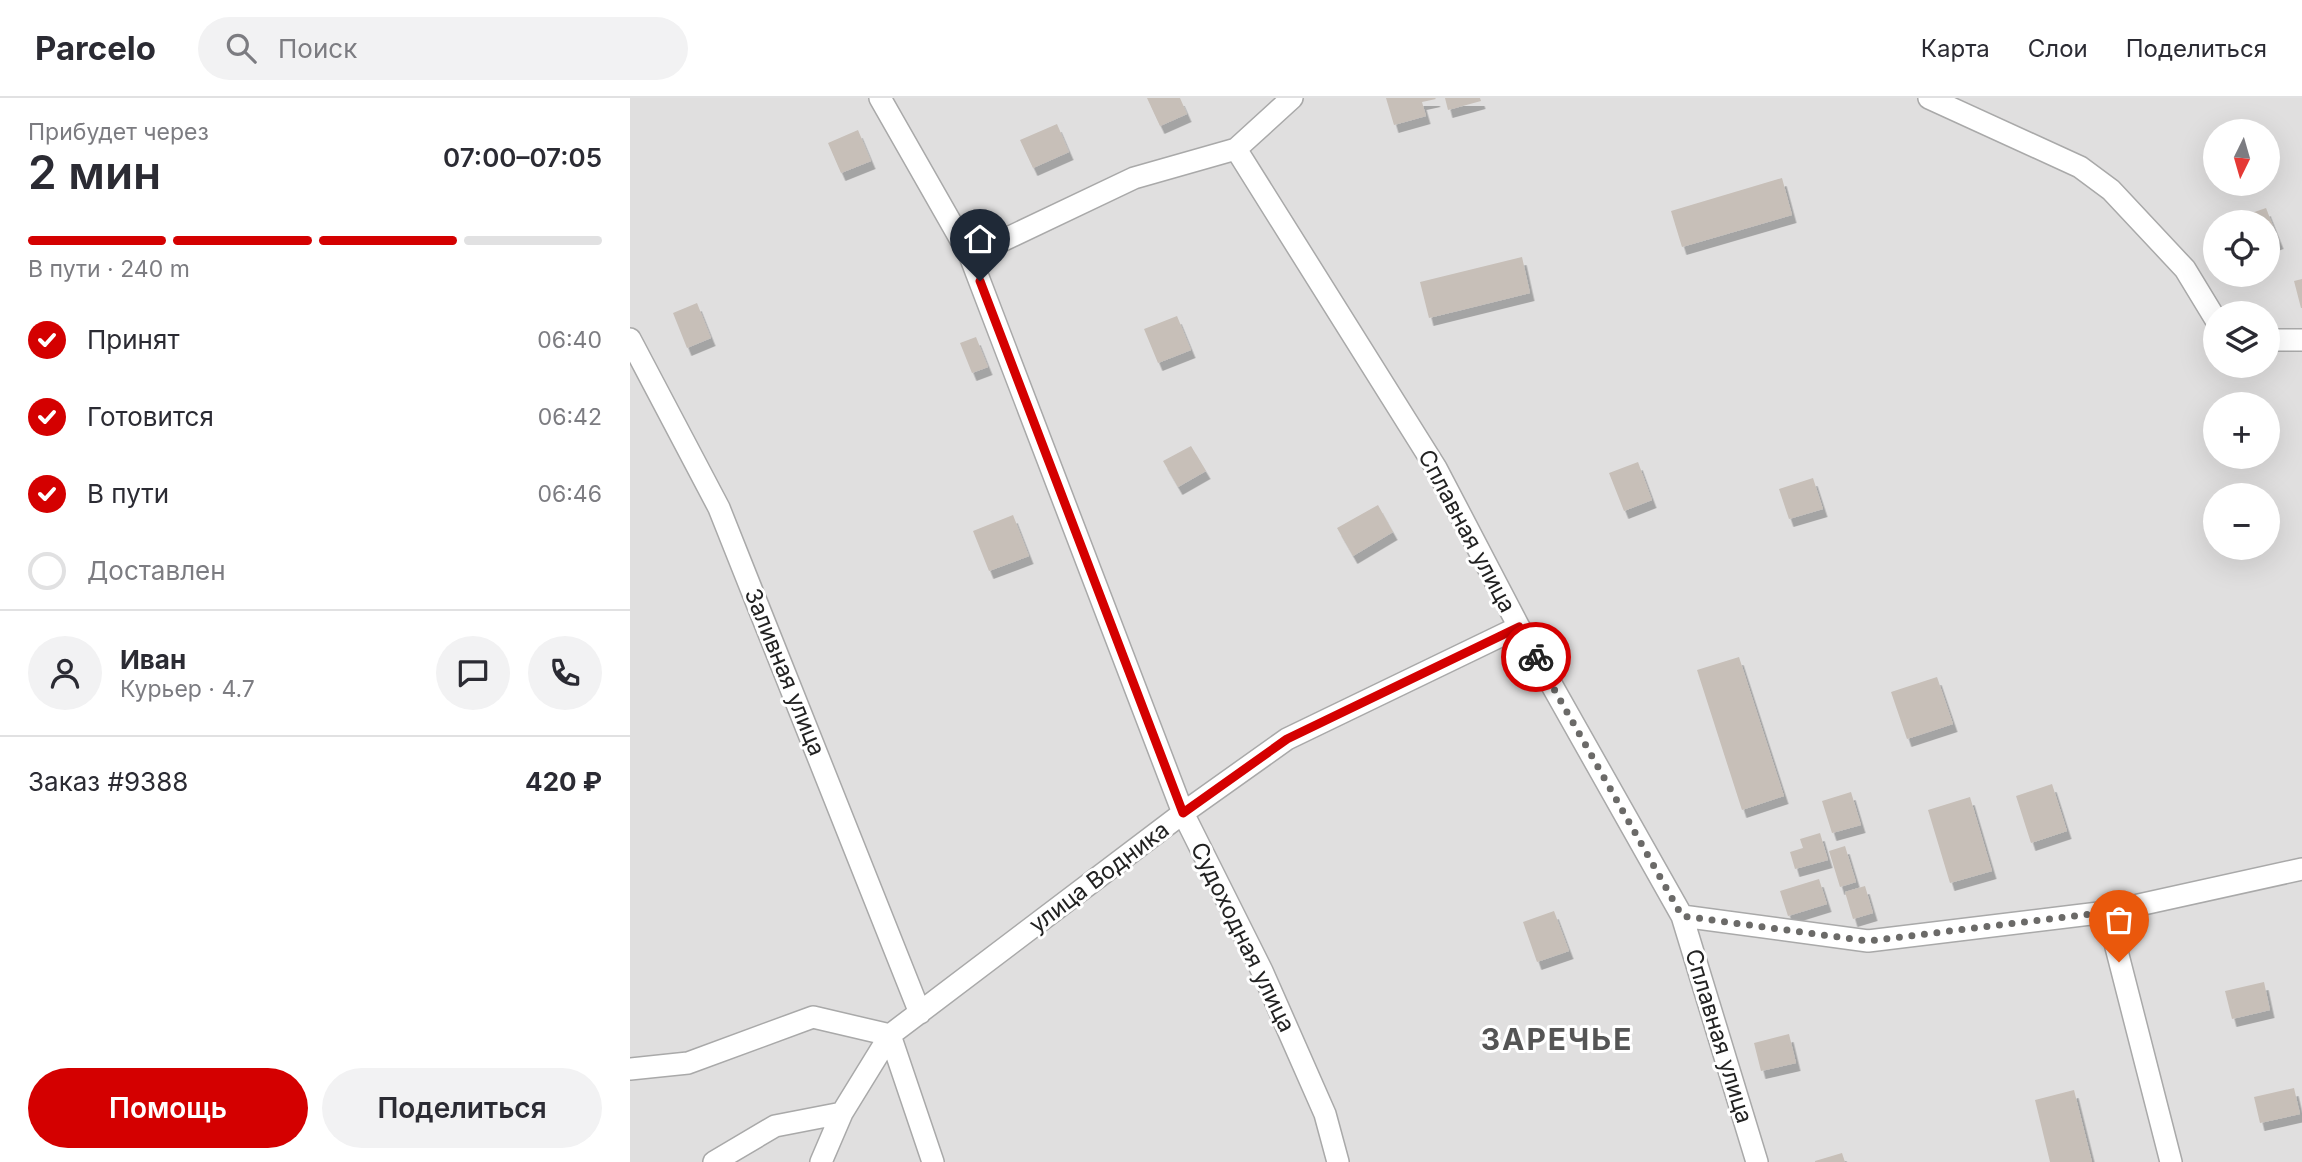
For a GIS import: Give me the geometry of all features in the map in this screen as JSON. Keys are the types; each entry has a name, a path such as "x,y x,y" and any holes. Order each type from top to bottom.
{"street":[{"name":"Судоходная улица","path":"880,98 970,256 1183,813 1278,1007 1325,1114 1338,1162"},
{"path":"970,256 1134,178 1236,149 1292,98"},
{"path":"1929,98 2080,167 2111,190 2185,269 2204,301"},
{"name":"Сплавная улица","path":"1236,149 1436,468 1519,627 1682,916 1757,1162"},
{"name":"Заливная улица","path":"630,339 719,508 920,1013"},
{"path":"2280,340 2302,341"},
{"name":"улица Водника","path":"821,1162 842,1113 890,1034 1183,813 1287,739 1519,627"},
{"path":"1682,916 1868,941 2107,912 2302,869"},
{"path":"2107,912 2171,1162"},
{"path":"630,1069 688,1063 813,1017 890,1034 933,1162"},
{"path":"714,1162 775,1126 842,1113"}],"shaded area":[{"path":"630,98 2302,98 2302,1162 630,1162"}],"building":[{"path":"1147,98 1180,98 1187,114 1160,126"},
{"path":"1386,98 1436,99 1422,102 1426,116 1394,125"},
{"path":"1445,98 1480,98 1481,101 1448,110"},
{"path":"1057,124 1069,152 1033,168 1020,140"},
{"path":"858,130 871,161 841,173 828,143"},
{"path":"1782,178 1792,215 1682,247 1671,211"},
{"path":"1522,257 1530,293 1429,318 1420,282"},
{"path":"2302,279 2302,308 2301,308 2294,281"},
{"path":"697,303 711,338 687,348 673,313"},
{"path":"1177,316 1191,350 1158,363 1144,329"},
{"path":"976,337 988,367 972,373 960,343"},
{"path":"1191,446 1206,471 1178,487 1163,461"},
{"path":"1638,462 1652,500 1624,511 1609,473"},
{"path":"1813,478 1823,509 1789,519 1779,489"},
{"path":"1378,505 1393,532 1353,556 1337,528"},
{"path":"1013,515 1029,556 989,571 973,531"},
{"path":"1739,657 1784,796 1742,810 1697,670"},
{"path":"1937,677 1953,724 1907,739 1891,692"},
{"path":"2052,784 2067,831 2031,843 2016,796"},
{"path":"1851,792 1861,825 1832,833 1822,801"},
{"path":"1970,797 1992,871 1950,883 1928,810"},
{"path":"1820,833 1828,860 1795,869 1790,852 1803,848 1800,839"},
{"path":"1845,846 1856,882 1840,887 1829,851"},
{"path":"1819,879 1827,904 1788,916 1780,891"},
{"path":"1865,886 1873,913 1853,919 1845,892"},
{"path":"1554,911 1569,951 1537,962 1523,922"},
{"path":"2264,982 2270,1010 2232,1019 2225,991"},
{"path":"1789,1034 1796,1063 1761,1071 1754,1043"},
{"path":"2294,1088 2300,1114 2260,1123 2254,1097"},
{"path":"2074,1090 2092,1162 2050,1162 2035,1100"},
{"path":"1842,1153 1845,1162 1815,1162 1815,1161"}],"way so far":[{"path":"1536,657 1682,916 1868,941 2107,912 2119,962"}],"district":[{"name":"ЗАРЕЧЬЕ","path":"1557,1039"}],"route":[{"path":"980,281 1183,813 1287,739 1519,627 1536,657"}]}
